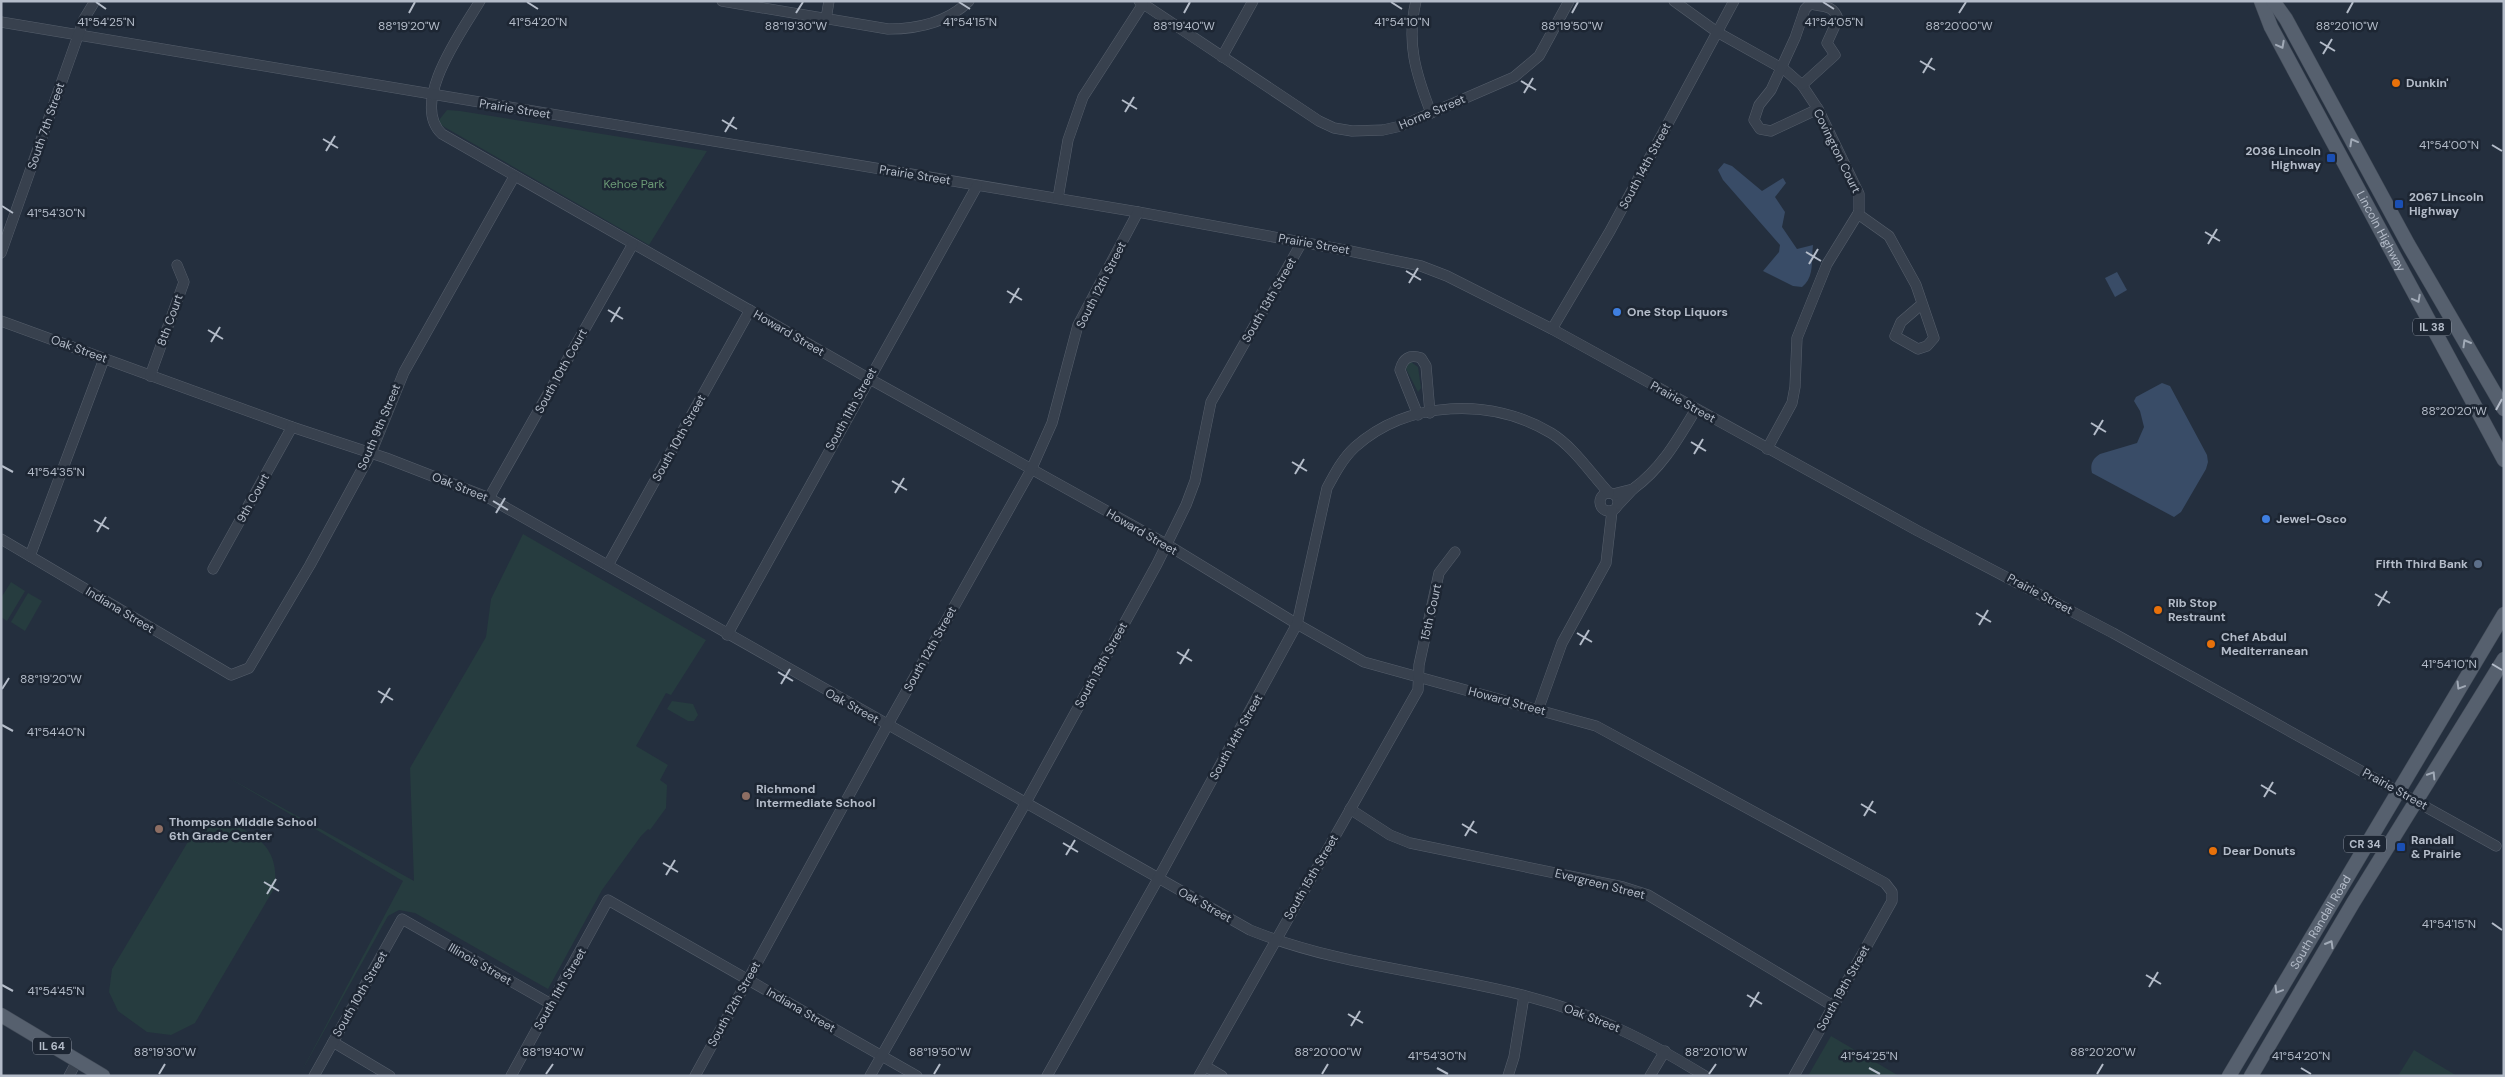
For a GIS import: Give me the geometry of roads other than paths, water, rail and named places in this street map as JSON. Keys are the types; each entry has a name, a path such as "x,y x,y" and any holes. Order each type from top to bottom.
{"main road":[{"name":"Lincoln Highway","path":"2261,1 2271,27 2504,460"},
{"name":"Lincoln Highway","path":"2273,1 2290,28 2408,244 2504,409"},
{"name":"South Randall Road","path":"2229,1076 2397,790 2504,614"},
{"name":"South Randall Road","path":"2251,1076 2416,801 2504,659"},
{"path":"2482,693 2504,675"},
{"name":"IL 64","path":"1,1015 103,1076"}],"street":[{"name":"South 7th Street","path":"1,253 78,34 95,1"},
{"path":"434,96 442,64 480,1"},
{"path":"722,1 888,29 911,29 930,25 948,16 969,1"},
{"path":"826,19 829,1"},
{"path":"1222,58 1253,1"},
{"path":"1416,1 1412,28 1412,50 1415,71 1430,113"},
{"name":"Horne Street","path":"1141,2 1222,58 1319,121 1334,128 1365,132 1401,126 1514,77 1526,69 1539,56 1569,1"},
{"path":"1674,1 1717,32"},
{"name":"South 14th Street","path":"1552,329 1610,231 1734,1"},
{"path":"1058,198 1070,133 1082,97 1141,2"},
{"path":"1802,85 1835,55 1827,43 1838,19 1836,12 1825,5 1810,4 1805,9 1781,68 1770,90 1759,105 1754,120 1760,129 1772,131 1818,109"},
{"name":"Prairie Street","path":"1,22 434,96 1058,198 1302,242 1421,266 1447,276 1552,329 1767,449 2113,633 2496,846"},
{"name":"Covington Court","path":"1717,32 1781,68 1802,85 1818,109 1856,185 1860,204 1858,214"},
{"name":"Howard Street","path":"434,96 432,120 435,127 442,134 514,177 868,378 1166,544 1296,624 1364,662 1596,726 1879,878 1892,890 1892,901"},
{"name":"South 9th Street","path":"240,674 249,668 310,565 371,453 404,372 514,177"},
{"name":"South 11th Street","path":"727,634 868,378 977,186"},
{"name":"South 12th Street","path":"695,1076 887,725 1031,470 1052,423 1078,325 1138,212"},
{"path":"1767,449 1792,403 1795,387 1797,338 1827,264 1858,214 1889,236 1916,285 1922,304"},
{"name":"South 13th Street","path":"870,1076 1025,804 1166,544 1186,505 1195,481 1212,402 1302,242"},
{"name":"South 10th Court","path":"489,498 633,244"},
{"name":"8th Court","path":"150,376 184,282 178,265"},
{"name":"South 10th Street","path":"608,565 750,310"},
{"name":"Oak Street","path":"1,320 150,376 371,453 489,498 1158,879 1233,921 1275,940 1350,961 1524,996 1589,1015 1664,1051 1705,1076"},
{"path":"1418,415 1400,370 1406,358 1412,355 1422,358 1426,366 1430,412"},
{"path":"30,556 104,359"},
{"name":"South 14th Street","path":"1047,1076 1158,879 1296,624 1322,505 1336,472 1354,448 1377,431 1397,420 1442,410 1484,408 1522,418 1553,434 1618,499 1608,506 1593,475"},
{"path":"1608,506 1649,477 1663,461 1696,409"},
{"name":"9th Court","path":"213,569 292,427"},
{"path":"1538,710 1562,643 1601,575 1606,562 1609,537 1608,506 1604,495 1633,489"},
{"name":"Indiana Street","path":"1,539 231,675 240,674"},
{"name":"15th Court","path":"1418,677 1439,573 1455,552"},
{"name":"South 15th Street","path":"1199,1076 1418,690 1418,677"},
{"name":"Evergreen Street","path":"1350,809 1390,835 1410,843 1623,887 1648,895 1833,1006"},
{"name":"South 19th Street","path":"1794,1076 1892,901"},
{"name":"South 11th Street","path":"513,1075 608,902"},
{"name":"Indiana Street","path":"608,902 615,904 917,1076"},
{"name":"South 10th Street","path":"314,1076 402,920 410,924"},
{"name":"Illinois Street","path":"410,924 551,1004"},
{"path":"1508,1076 1514,1057 1524,996"},
{"path":"332,1042 390,1076"},
{"path":"1650,1076 1664,1051"},
{"path":"69,1076 77,1061"},
{"path":"1205,1066 1222,1076"}],"water":[{"path":"1724,163 1732,166 1762,191 1783,178 1786,183 1775,197 1785,212 1782,227 1797,249 1813,245 1811,273 1802,287 1793,286 1763,271 1779,252 1780,245 1723,180 1718,170"},
{"path":"2117,272 2127,290 2115,297 2105,278"},
{"path":"2162,383 2170,386 2207,455 2208,462 2206,469 2181,512 2174,517 2092,473 2091,470 2093,460 2100,454 2137,443 2144,427 2140,411 2134,401 2136,397"}],"place":[{"name":"Dunkin'","path":"2396,83"},
{"name":"2036 Lincoln Highway","path":"2331,158"},
{"name":"2067 Lincoln Highway","path":"2399,204"},
{"name":"One Stop Liquors","path":"1617,312"},
{"name":"Jewel-Osco","path":"2266,519"},
{"name":"Fifth Third Bank","path":"2478,564"},
{"name":"Rib Stop Restraunt","path":"2158,610"},
{"name":"Chef Abdul Mediterranean","path":"2211,644"},
{"name":"Richmond Intermediate School","path":"746,796"},
{"name":"Thompson Middle School 6th Grade Center","path":"159,829"},
{"name":"Randall & Prairie","path":"2401,847"},
{"name":"Dear Donuts","path":"2213,851"}],"park label":[{"name":"Kehoe Park","path":"634,184"}]}
